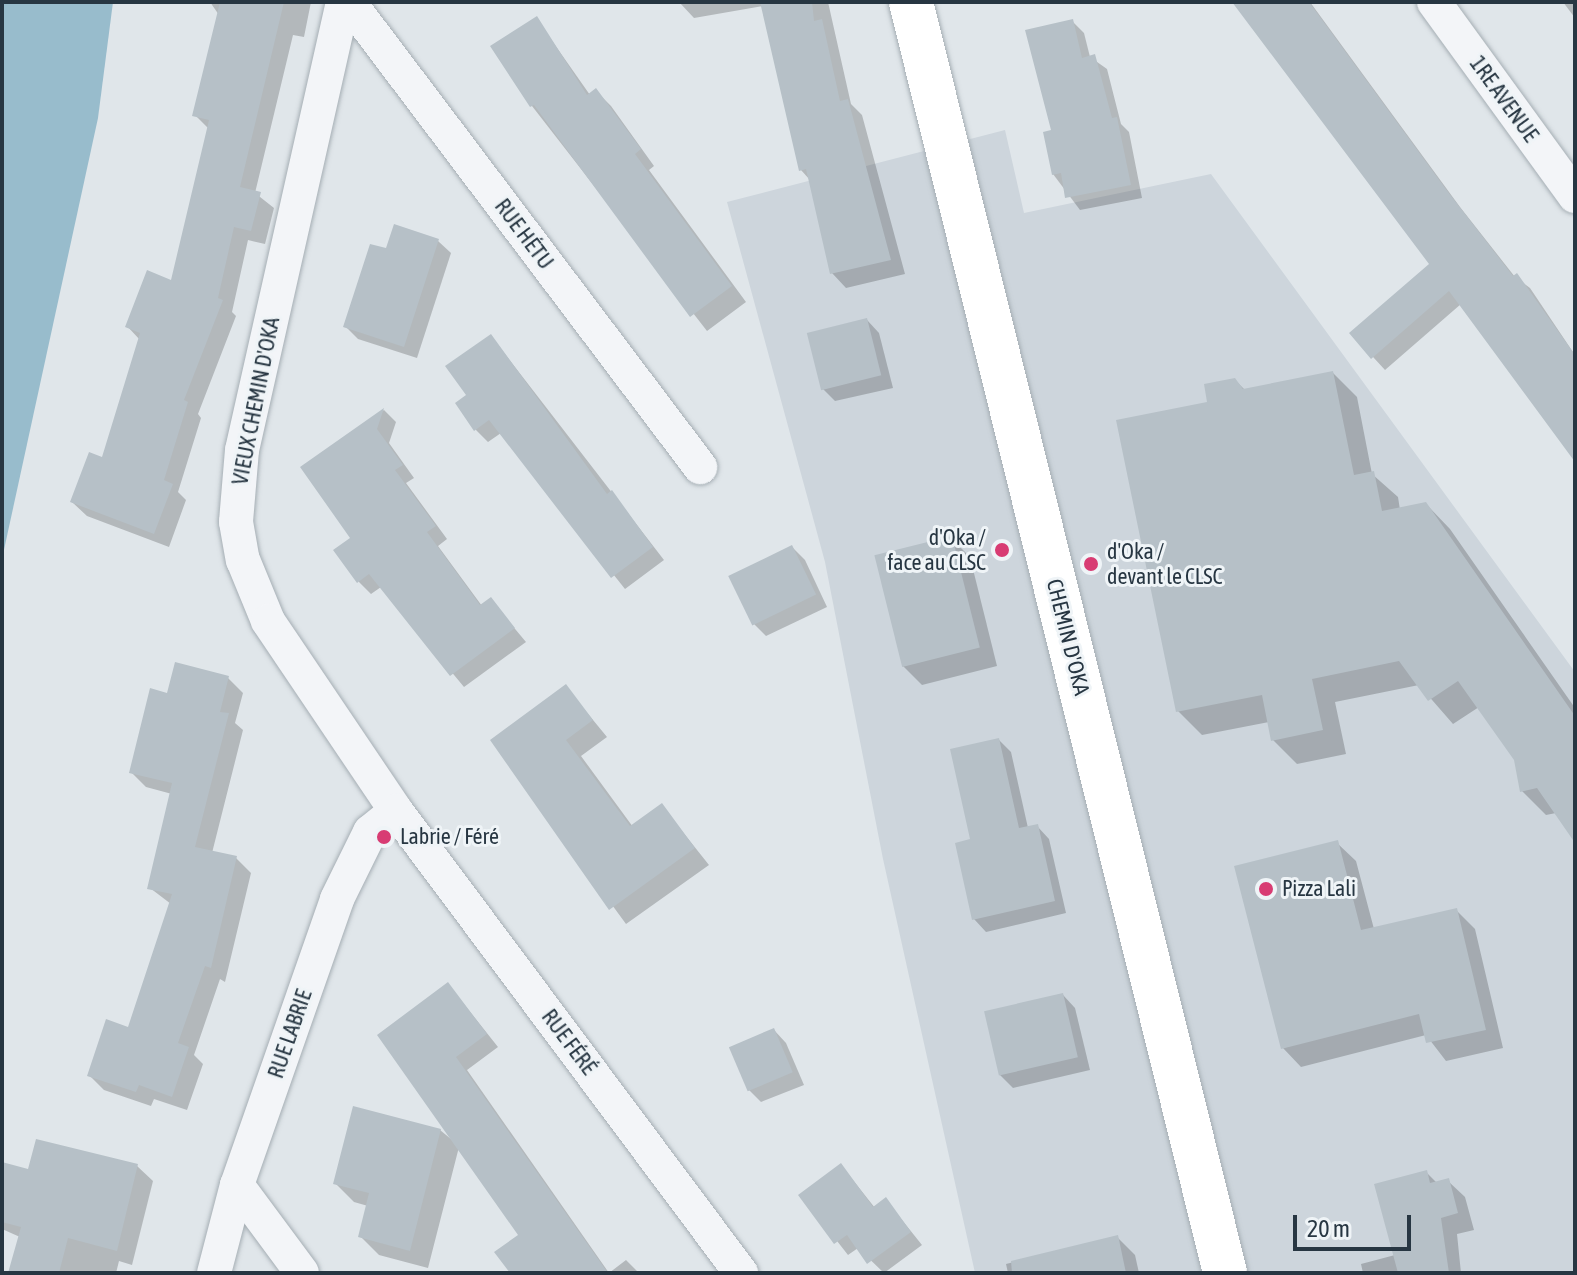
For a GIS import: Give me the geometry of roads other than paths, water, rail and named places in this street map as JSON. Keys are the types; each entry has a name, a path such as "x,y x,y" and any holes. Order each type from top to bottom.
{"main road":[{"name":"CHEMIN D'OKA","path":"911,2 1225,1273"}],"street":[{"name":"RUE HÉTU","path":"346,2 700,467"},
{"name":"VIEUX CHEMIN D'OKA","path":"346,2 242,450 236,522 243,560 268,621 396,811"},
{"name":"1RE AVENUE","path":"1434,2 1575,196"},
{"name":"RUE LABRIE","path":"214,1273 237,1185 337,899 370,832 396,811"},
{"name":"RUE FÉRÉ","path":"396,811 741,1273"},
{"path":"237,1185 302,1273"}],"water":[{"path":"2,2 113,2 98,118 2,559"}],"place":[{"name":"d'Oka / face au CLSC","path":"1002,550"},
{"name":"d'Oka / devant le CLSC","path":"1091,564"},
{"name":"Labrie / Féré","path":"384,837"},
{"name":"Pizza Lali","path":"1266,889"}]}
